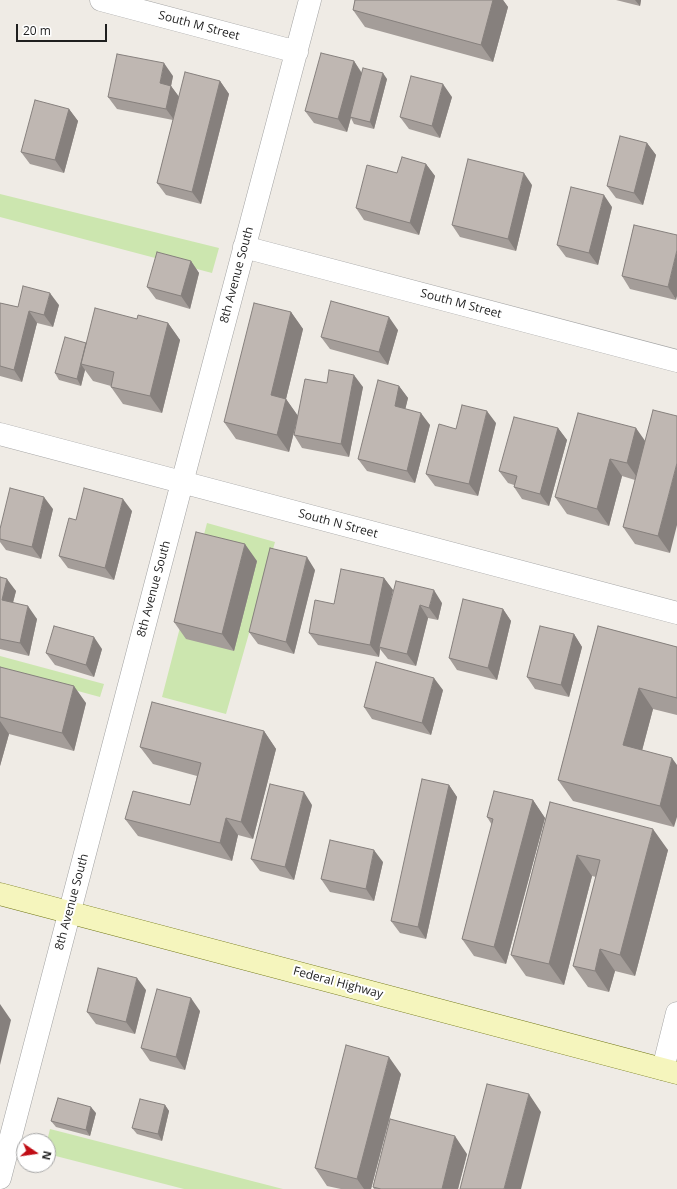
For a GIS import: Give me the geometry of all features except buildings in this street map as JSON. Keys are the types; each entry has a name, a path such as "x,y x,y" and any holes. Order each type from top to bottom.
{"main road":[{"name":"Federal Highway","path":"0,894 670,1071"}],"street":[{"name":"South M Street","path":"100,0 297,52"},
{"name":"8th Avenue South","path":"0,1178 310,0"},
{"name":"South M Street","path":"244,247 677,361"},
{"name":"South N Street","path":"0,434 677,613"},
{"path":"670,1071 677,1013"}],"green space":[{"path":"0,194 219,248 212,273 0,217"},
{"path":"207,523 275,542 226,714 162,697"},
{"path":"0,656 104,684 100,697 0,670"},
{"path":"50,1129 283,1189 184,1189 56,1156 56,1133 49,1133"}]}
